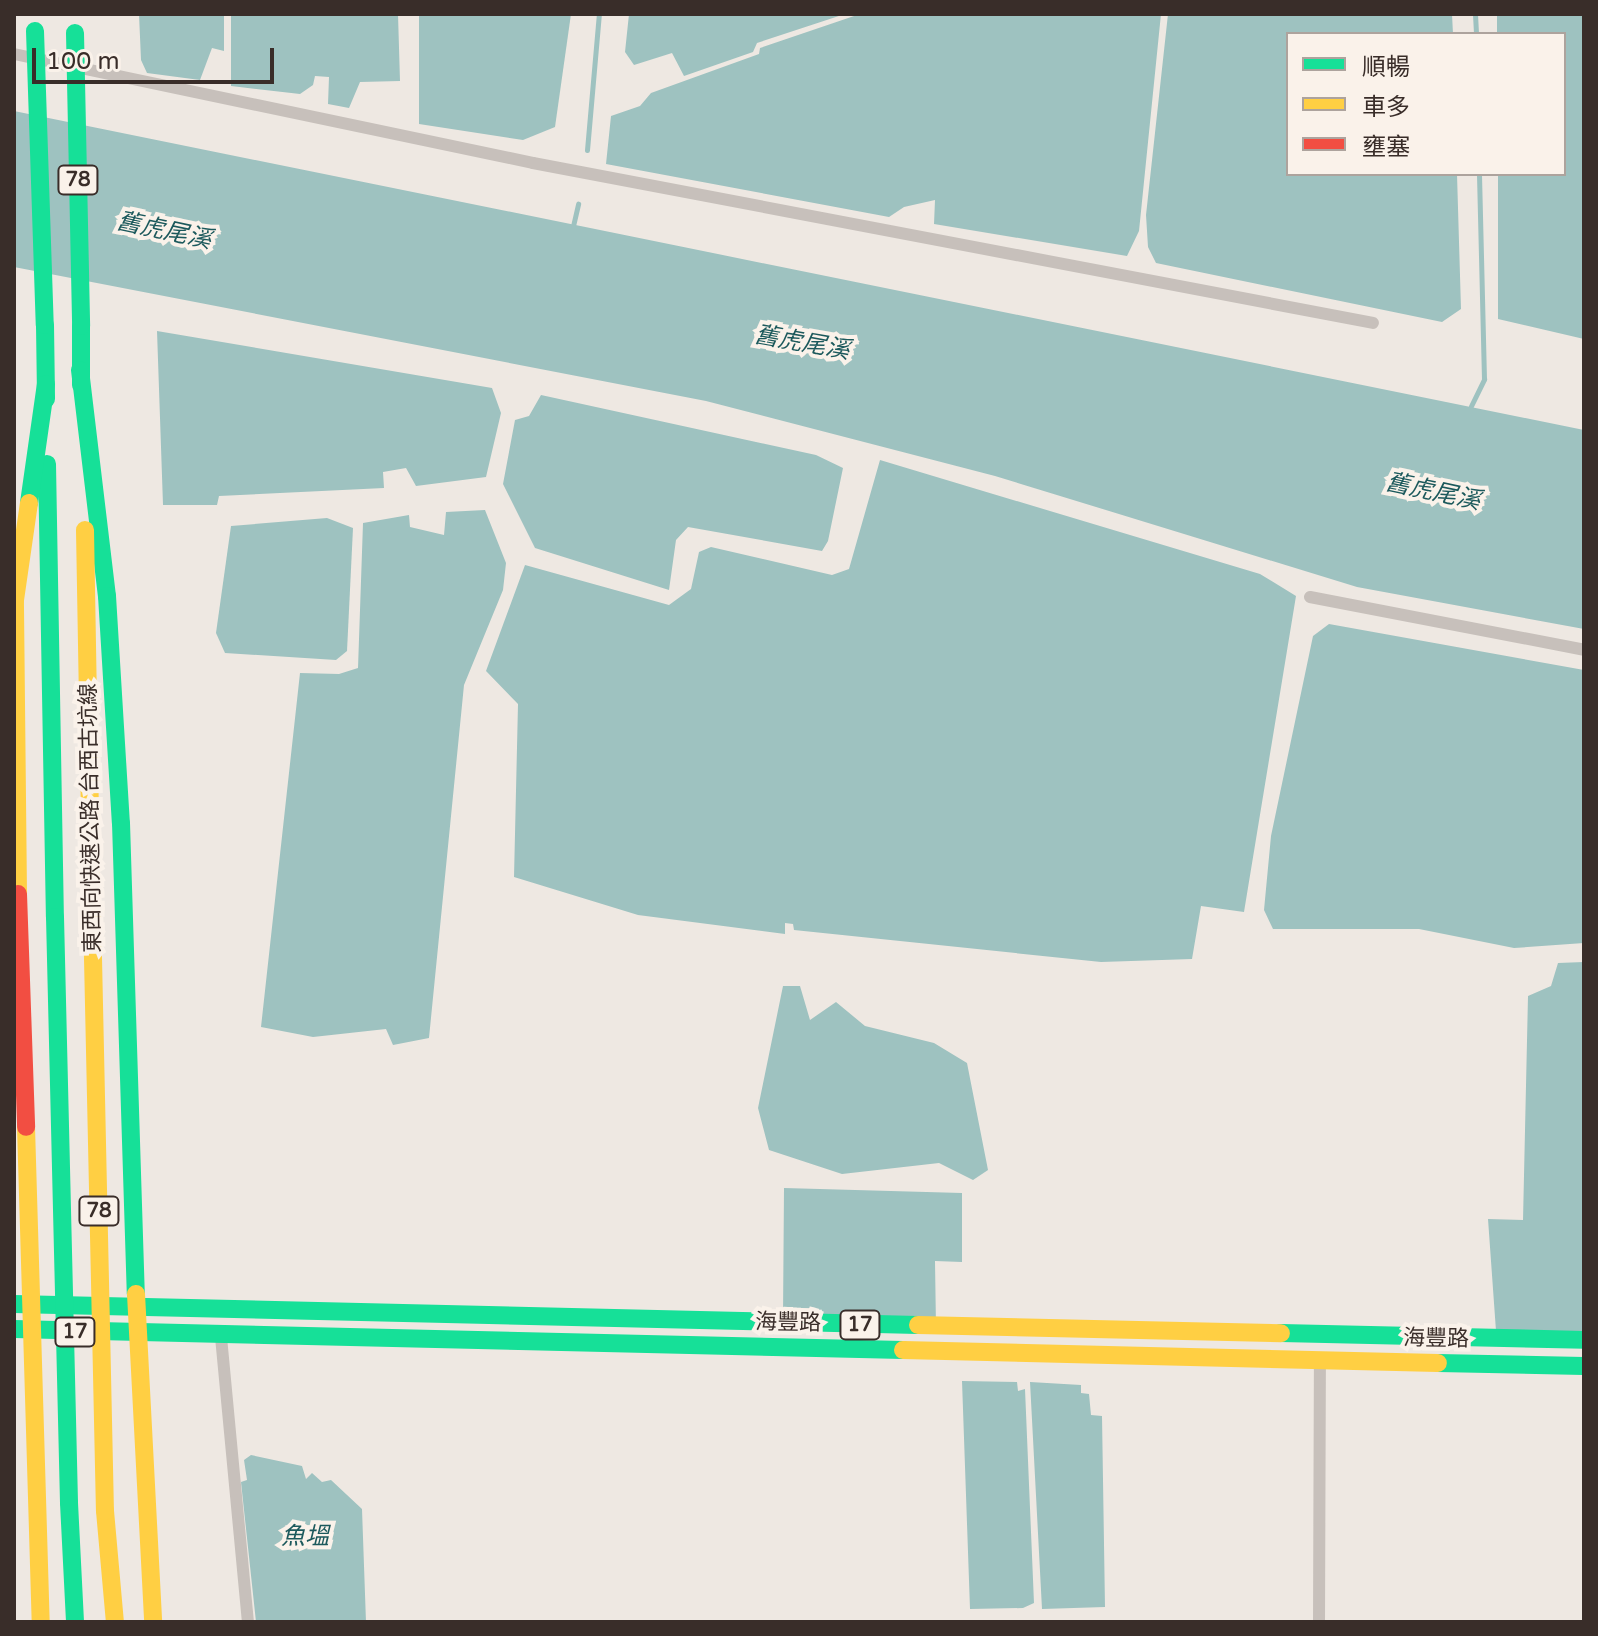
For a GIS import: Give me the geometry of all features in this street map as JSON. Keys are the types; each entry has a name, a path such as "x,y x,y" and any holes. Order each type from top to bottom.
{"main road":[{"name":"東西向快速公路 台西古坑線","path":"74,14 105,1511 115,1622"},
{"name":"東西向快速公路 台西古坑線","path":"35,23 45,325 69,1503 75,1622"},
{"path":"80,370 107,596 121,823 136,1309 153,1622"},
{"path":"41,1622 16,821 15,600 46,384"},
{"name":"17","path":"14,1304 136,1309"},
{"name":"海豐路","path":"136,1309 1584,1340"},
{"name":"17","path":"14,1329 137,1333"},
{"name":"海豐路","path":"137,1333 1320,1363 1584,1366"}],"street":[{"path":"14,54 533,163 1373,323"},
{"path":"1310,597 1584,650"},
{"path":"221,1337 248,1622"},
{"path":"1319,1622 1320,1363"}],"water":[{"path":"139,14 224,14 224,51 212,48 200,80 147,73 141,60"},
{"path":"231,14 398,14 400,81 360,82 349,108 328,104 329,77 315,76 313,85 300,94 231,86"},
{"path":"419,14 571,14 555,127 523,140 419,124"},
{"path":"629,14 845,14 757,43 753,52 684,76 672,53 634,65 625,52"},
{"path":"860,14 1161,14 1139,231 1127,256 934,224 935,200 904,207 889,217 606,164 611,116 640,106 651,93 759,54 760,48"},
{"path":"1168,14 1452,14 1453,32 1286,32 1286,176 1457,176 1461,309 1442,322 1156,263 1148,247 1146,215"},
{"path":"1497,14 1584,14 1584,339 1498,319 1498,176 1566,176 1566,32 1497,32"},
{"name":"舊虎尾溪","path":"14,111 1584,430 1584,629 1357,587 995,476 706,401 14,267"},
{"path":"157,331 492,388 501,413 486,477 416,486 406,468 383,472 384,488 219,496 217,505 163,505"},
{"path":"541,395 816,455 843,468 828,541 822,551 688,527 676,540 669,590 535,548 503,484 515,420 529,416"},
{"path":"880,460 1260,574 1296,596 1244,912 1201,906 1192,959 1101,962 794,930 793,924 785,923 785,934 638,915 514,877 518,704 486,671 525,565 669,605 691,589 699,552 711,547 832,575 849,569"},
{"path":"485,510 506,563 503,590 464,685 429,1038 393,1045 386,1029 313,1037 261,1027 300,673 339,674 358,668 363,523 409,515 410,527 444,535 446,512"},
{"path":"327,518 353,528 347,651 336,660 225,653 216,633 231,526"},
{"path":"1329,624 1584,670 1584,943 1514,948 1419,929 1273,929 1264,910 1271,836 1313,636"},
{"path":"1584,962 1584,1333 1496,1331 1488,1219 1523,1220 1528,996 1551,986 1558,963"},
{"path":"783,986 800,986 810,1020 836,1002 865,1026 934,1043 967,1063 988,1170 973,1180 939,1163 842,1174 769,1150 758,1108"},
{"path":"784,1188 962,1193 962,1262 935,1261 936,1327 783,1316"},
{"path":"962,1381 1017,1382 1018,1391 1025,1389 1034,1603 1023,1608 970,1609"},
{"path":"1030,1382 1081,1385 1081,1393 1089,1394 1091,1415 1102,1416 1105,1607 1042,1609"},
{"name":"魚塭","path":"251,1455 302,1466 306,1479 312,1473 322,1482 331,1480 362,1509 366,1622 256,1622 241,1482 247,1480 244,1460"}],"waterway":[{"path":"587,150 599,14"},
{"path":"1475,14 1476,32"},
{"path":"1471,406 1484,379 1479,176"},
{"path":"573,226 578,204"}],"traffic: fast":[{"path":"35,31 45,325"},
{"path":"75,33 81,326"},
{"path":"45,325 46,399"},
{"path":"81,326 81,385"},
{"path":"80,370 107,596 121,823 136,1294"},
{"path":"29,503 46,384"},
{"path":"47,464 55,917"},
{"path":"55,917 69,1503"},
{"path":"14,1304 918,1325"},
{"path":"14,1329 903,1350"},
{"path":"1281,1333 1584,1340"},
{"path":"1438,1363 1584,1366"},
{"path":"69,1503 75,1622"}],"traffic: slow":[{"path":"18,894 15,600 29,503"},
{"path":"85,530 92,912"},
{"path":"92,912 105,1511"},
{"path":"26,1127 41,1622"},
{"path":"136,1294 153,1622"},
{"path":"918,1325 1281,1333"},
{"path":"903,1350 1438,1363"},
{"path":"105,1511 115,1622"}],"traffic: jam":[{"path":"18,894 26,1127"}]}
